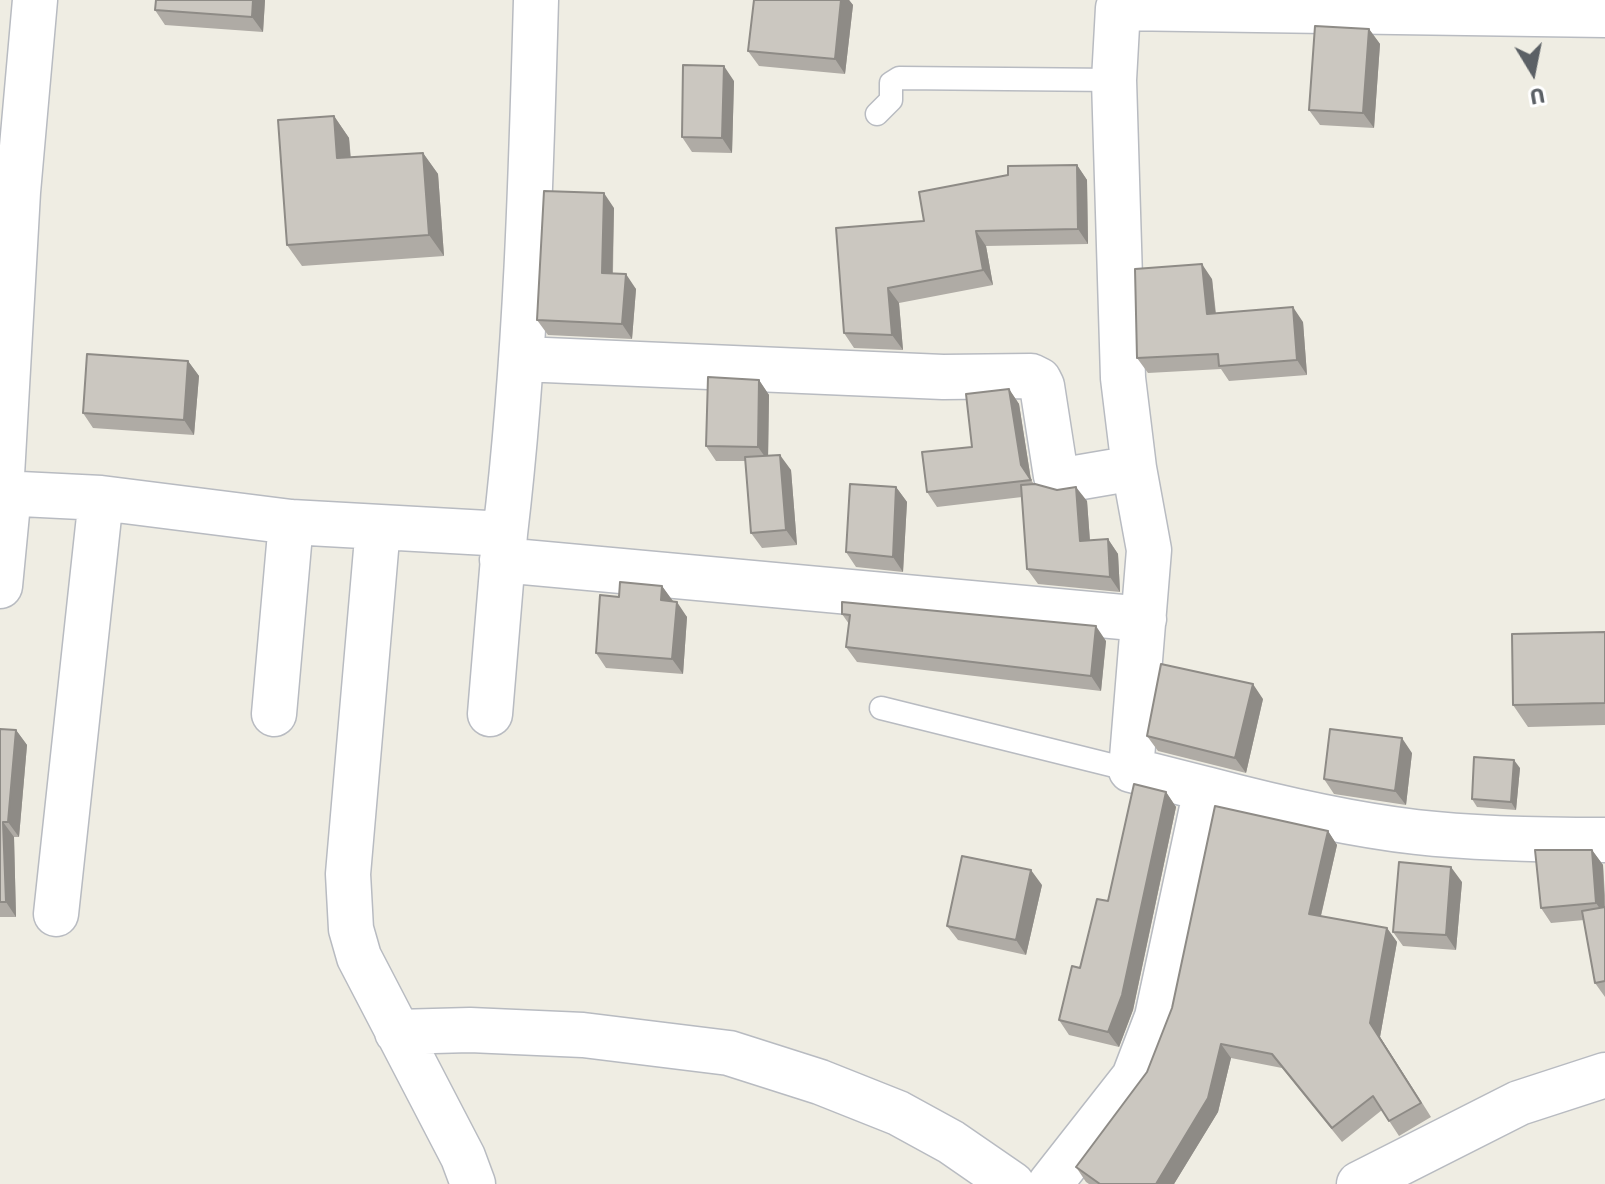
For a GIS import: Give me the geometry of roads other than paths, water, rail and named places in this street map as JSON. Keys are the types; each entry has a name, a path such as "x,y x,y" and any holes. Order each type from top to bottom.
{"street":[{"path":"0,586 18,192 35,0"},
{"path":"490,714 522,359 530,229 536,0"},
{"path":"1605,15 1119,4 1114,80 1123,378 1134,468 1149,550 1131,770 1351,822 1415,832 1531,840 1605,840"},
{"path":"522,359 943,377 1031,376 1039,380 1042,386 1056,476 1064,480 1134,468"},
{"path":"3,493 101,498 291,522 378,527 503,547 1144,619"},
{"path":"56,914 101,498"},
{"path":"274,714 291,522"},
{"path":"378,527 348,874 351,929 359,957 463,1157 473,1184"},
{"path":"1050,1184 1134,1077 1157,1017 1206,789"},
{"path":"397,1032 470,1030 583,1035 729,1053 820,1082 898,1113 951,1142 1012,1184"},
{"path":"1359,1184 1519,1103 1605,1075"}],"lane":[{"path":"877,114 891,100 891,83 899,78 1114,80"},
{"path":"881,708 1131,770"}]}
